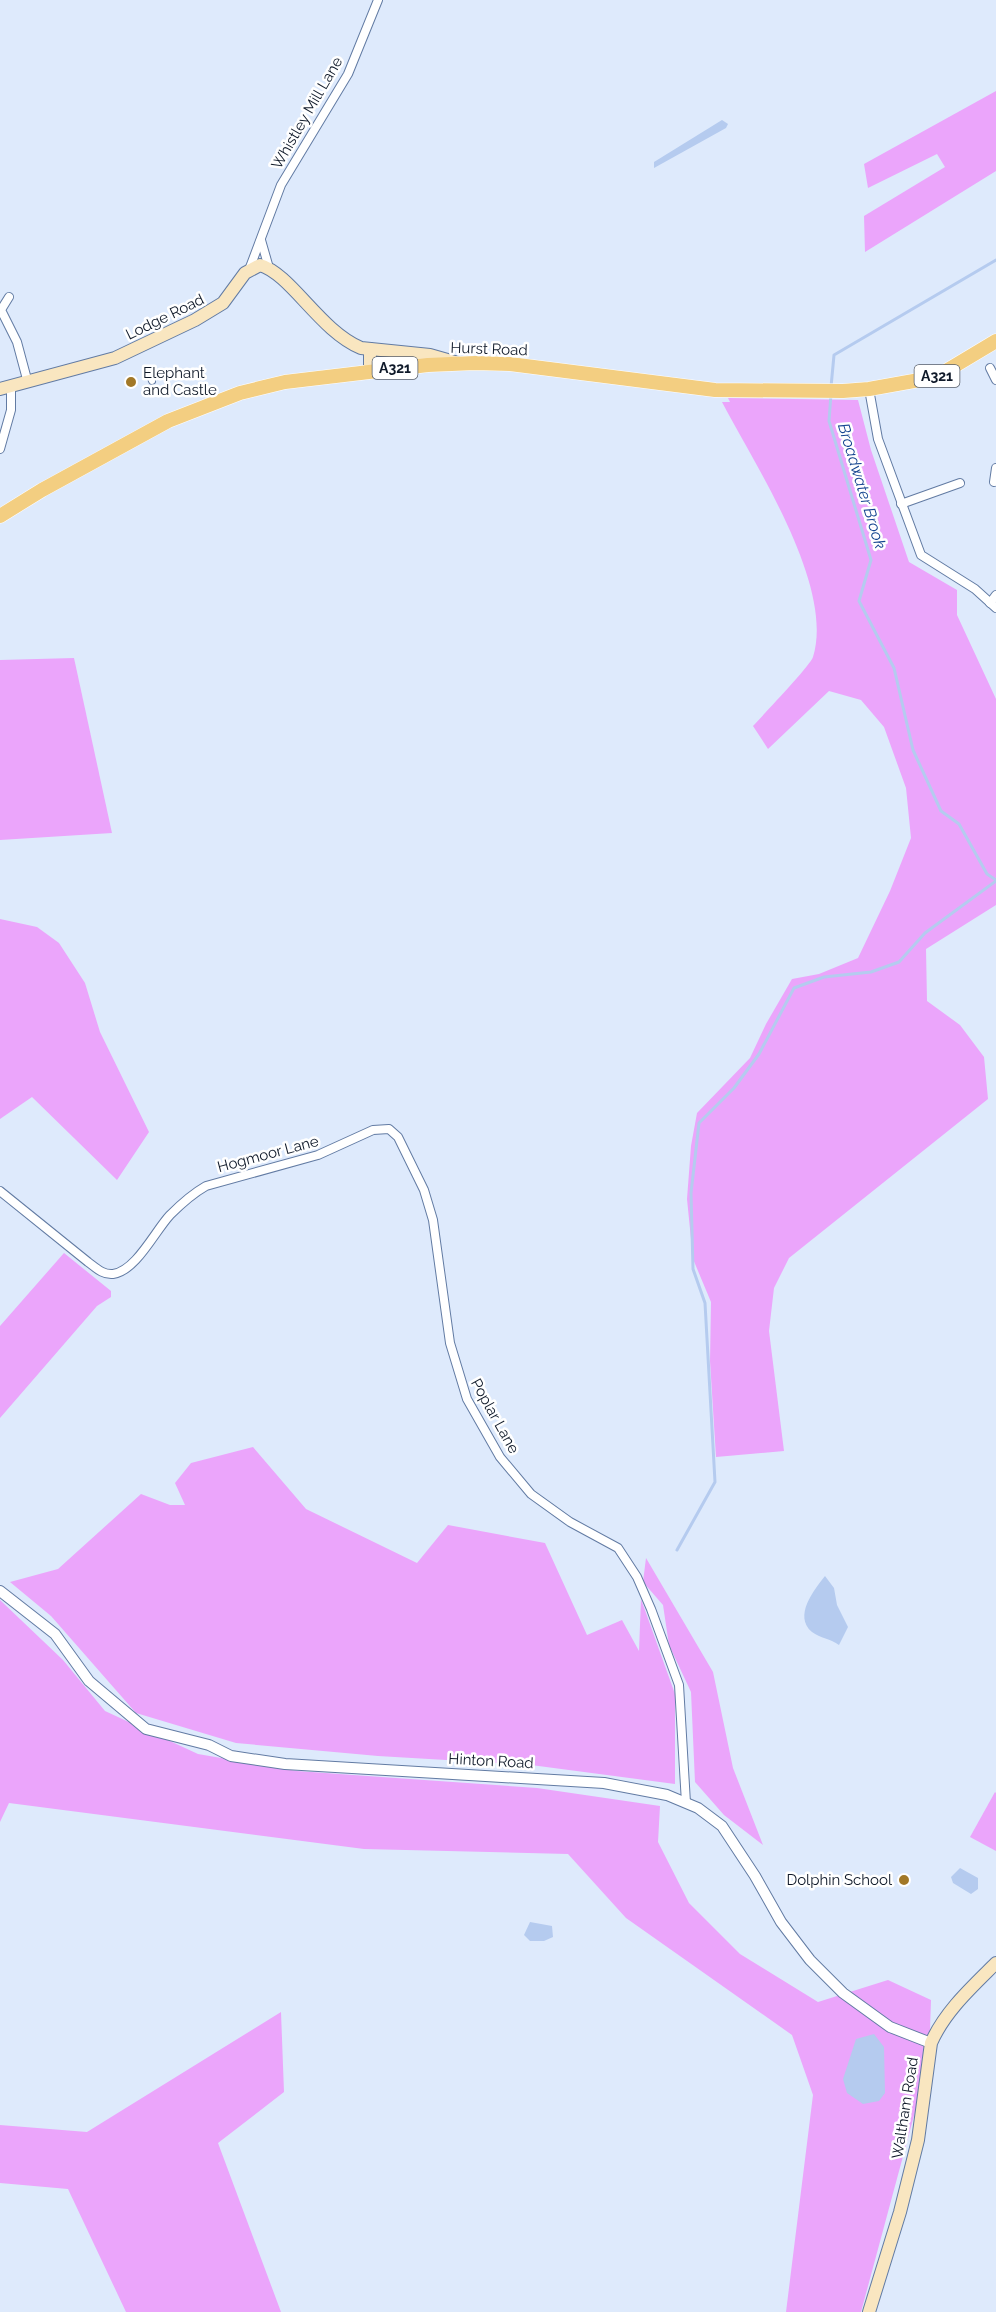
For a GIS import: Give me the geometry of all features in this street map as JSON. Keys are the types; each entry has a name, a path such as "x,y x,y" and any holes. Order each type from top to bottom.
{"main road":[{"path":"249,270 260,265 269,268 338,337 361,348 430,354 458,363"},
{"name":"Lodge Road","path":"5,388 116,358 195,320 223,303 249,270"},
{"name":"Hurst Road","path":"0,516 42,490 153,429 222,400 285,382 458,363 510,364 715,390 843,391 869,389 936,377 996,341"},
{"path":"370,349 370,372"},
{"name":"Waltham Road","path":"869,2312 900,2212 918,2140 931,2043 955,2005 996,1963"}],"street":[{"name":"Whistley Mill Lane","path":"249,270 281,185 348,74 378,0"},
{"path":"261,239 269,268"},
{"path":"9,297 1,310 17,342 28,383"},
{"path":"990,368 996,380"},
{"path":"0,449 11,410 5,388"},
{"path":"869,389 878,439 921,555 994,602"},
{"path":"994,482 996,468"},
{"path":"901,504 960,483"},
{"name":"Hogmoor Lane","path":"0,1191 88,1262 104,1273 113,1274 129,1265 168,1217 206,1186 298,1161 335,1149 365,1133 388,1129"},
{"name":"Poplar Lane","path":"388,1129 406,1148 434,1220 450,1343 467,1399 500,1457 531,1494 570,1522 618,1548 637,1577 651,1608 679,1685 686,1803"},
{"name":"Hinton Road","path":"0,1591 55,1634 89,1681 146,1728 209,1745 231,1756 285,1764 604,1783 641,1789 686,1803 710,1816 722,1826 755,1876 781,1922 810,1960 843,1993 890,2027 931,2043"}],"shaded area":[{"path":"996,91 996,171 865,252 864,216 945,167 937,154 868,188 864,164"},
{"path":"728,398 858,400 871,450 909,562 957,590 957,615 996,699 996,905 926,949 927,1001 960,1025 984,1057 988,1099 789,1258 774,1288 769,1331 784,1451 716,1457 710,1361 711,1302 693,1259 687,1199 691,1146 697,1113 750,1058 766,1024 792,979 819,974 858,958 890,891 911,838 906,788 884,727 861,700 829,691 768,749 753,726 810,662 813,657 817,628 813,596 803,562 771,492 722,402 730,402"},
{"path":"74,658 112,833 0,840 0,660"},
{"path":"0,919 37,927 59,943 85,983 100,1032 149,1132 117,1180 32,1097 0,1119"},
{"path":"64,1253 111,1291 111,1297 97,1306 0,1418 0,1326"},
{"path":"253,1447 306,1509 417,1563 448,1525 545,1543 587,1635 622,1620 639,1651 641,1599 675,1694 675,1784 531,1765 378,1756 236,1743 136,1713 51,1616 10,1582 58,1569 141,1494 170,1505 185,1505 175,1483 191,1463"},
{"path":"646,1558 713,1672 733,1768 763,1845 724,1815 695,1782 691,1692 669,1645 663,1605 643,1582"},
{"path":"0,1600 63,1660 105,1711 198,1754 297,1771 537,1788 660,1806 658,1842 689,1903 740,1954 818,2002 888,1980 931,2000 929,2060 861,2312 786,2312 813,2095 792,2035 626,1918 568,1854 364,1849 9,1803 0,1822"},
{"path":"996,1793 996,1851 970,1837"},
{"path":"281,2012 284,2092 218,2143 281,2312 126,2312 68,2189 0,2183 0,2125 87,2132"}],"water":[{"path":"722,120 728,124 726,128 654,168 654,162"},
{"path":"825,1576 834,1588 837,1605 848,1627 839,1645 812,1632 804,1618 807,1603"},
{"path":"960,1868 978,1878 978,1889 971,1894 953,1883 951,1877"},
{"path":"530,1922 552,1926 553,1937 544,1941 530,1941 524,1935"},
{"path":"874,2034 884,2047 885,2093 879,2101 863,2104 847,2093 843,2079 856,2039"}],"waterway":[{"name":"Broadwater Brook","path":"831,387 834,355 996,260"},
{"name":"Broadwater Brook","path":"831,394 829,421 871,560 859,601 894,668 913,750 941,811 959,824 987,874 996,880"},
{"path":"677,1550 715,1482 705,1303 693,1269 691,1193 699,1123 734,1088 759,1054 794,988 824,977 871,972 899,962 925,933 996,881"}],"place":[{"name":"Elephant and Castle","path":"131,382"},
{"name":"Dolphin School","path":"904,1880"}]}
